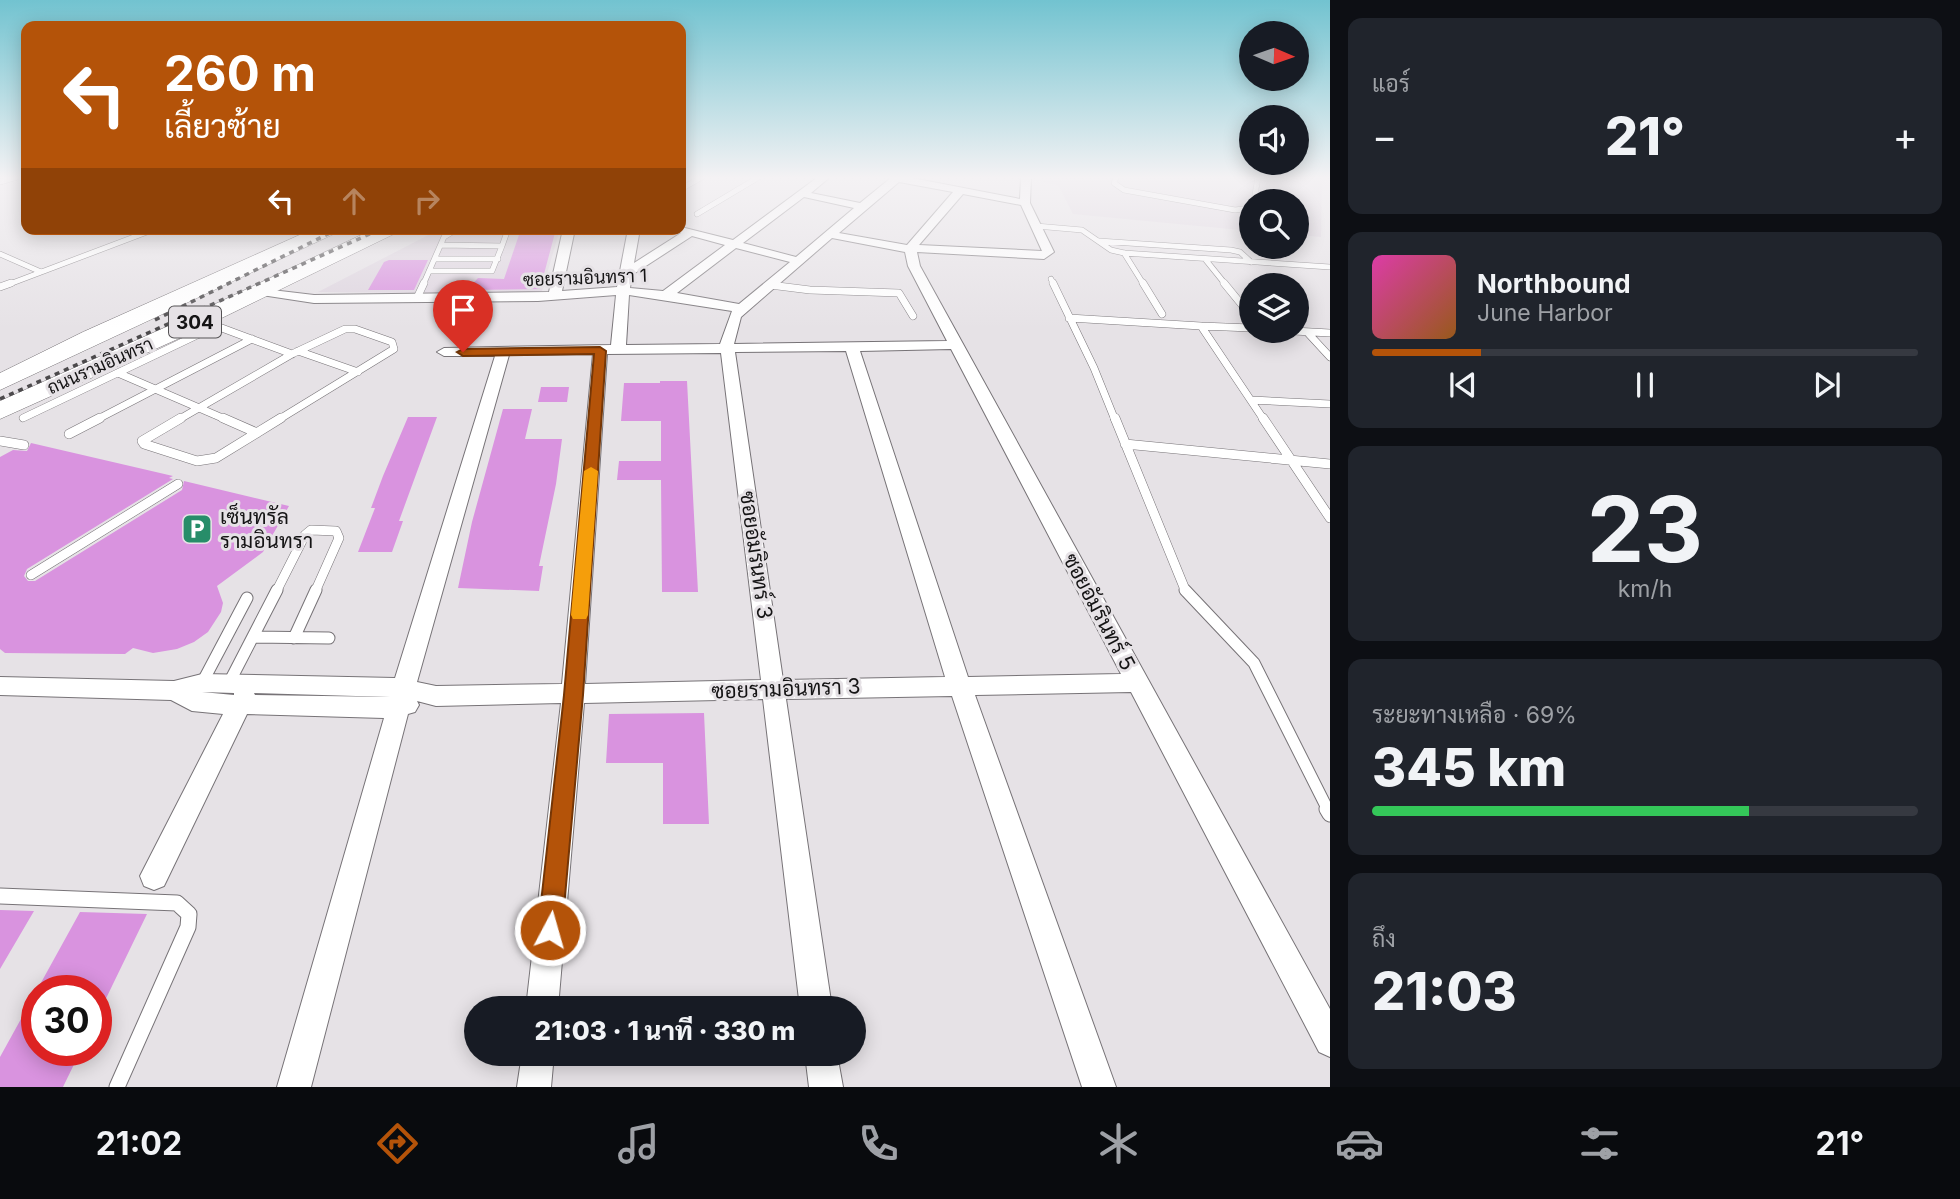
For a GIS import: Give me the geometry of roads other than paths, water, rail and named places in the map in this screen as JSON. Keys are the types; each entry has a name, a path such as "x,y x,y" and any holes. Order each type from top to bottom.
{"main road":[{"name":"ถนนรามอินทรา","path":"0,385 91,337 316,235"},
{"name":"ถนนรามอินทรา","path":"0,385 338,235"},
{"name":"ถนนรามอินทรา","path":"0,410 159,326 356,235"},
{"name":"ถนนรามอินทรา","path":"0,410 208,323 260,291 376,235"}],"street":[{"path":"666,295 758,228"},
{"name":"ซอยอัมรินทร์ 3","path":"814,996 775,690 726,348 731,322 742,309 836,228"},
{"path":"909,249 928,228"},
{"path":"828,234 909,249 1036,256 1048,252 1037,228"},
{"path":"686,232 798,261"},
{"path":"555,295 568,235"},
{"path":"543,996 609,350 633,235"},
{"path":"627,272 678,235"},
{"name":"ซอยอัมรินทร์ 5","path":"909,249 914,266 1330,1041"},
{"name":"ซอยรามอินทรา 1","path":"260,291 314,299 538,298 623,291 666,295 742,309"},
{"path":"443,352 956,345"},
{"path":"852,346 959,684 1099,1087"},
{"path":"294,1087 401,698 503,352"},
{"name":"ซอยรามอินทรา 3","path":"1,688 174,691 202,683 240,691 401,698 959,684 1137,683"},
{"name":"ซอยรามอินทรา 3","path":"174,691 192,701 240,691"},
{"path":"154,876 240,691"},
{"path":"534,1087 537,1066"},
{"path":"823,1066 826,1087"}],"lane":[{"path":"1056,228 1082,230 1111,250 1124,253 1330,267"},
{"path":"0,287 139,235"},
{"path":"417,298 447,235"},
{"path":"429,271 492,271 506,235"},
{"path":"1099,241 1231,250 1240,252 1251,262"},
{"path":"441,245 502,246"},
{"path":"1124,253 1162,314"},
{"path":"0,254 41,272"},
{"path":"435,258 498,259"},
{"path":"1205,258 1239,301"},
{"path":"1051,279 1094,368 1186,592 1254,663 1330,814"},
{"path":"770,285 810,290 899,293 913,316"},
{"path":"1069,318 1239,328"},
{"path":"23,418 118,373 208,323 358,372"},
{"path":"1201,326 1330,518"},
{"path":"345,329 355,329 393,342 394,349 358,372 216,458 205,461 144,444 142,441 146,436 295,352 345,329"},
{"path":"1309,332 1330,333"},
{"path":"1309,334 1330,357"},
{"path":"69,434 252,339"},
{"path":"118,373 257,433"},
{"path":"1252,400 1330,404"},
{"path":"0,441 24,445"},
{"path":"1125,444 1330,464"},
{"path":"31,575 178,484 166,480"},
{"path":"240,691 253,637 304,535 311,530 336,531 339,538 293,638"},
{"path":"202,683 247,598"},
{"path":"253,637 329,638"},
{"path":"0,897 177,903 189,914 188,927 117,1087"}],"railway":[{"path":"155,320 326,235"},
{"path":"0,399 368,235"}],"place":[{"name":"เซ็นทรัล รามอินทรา","path":"197,529"}]}
